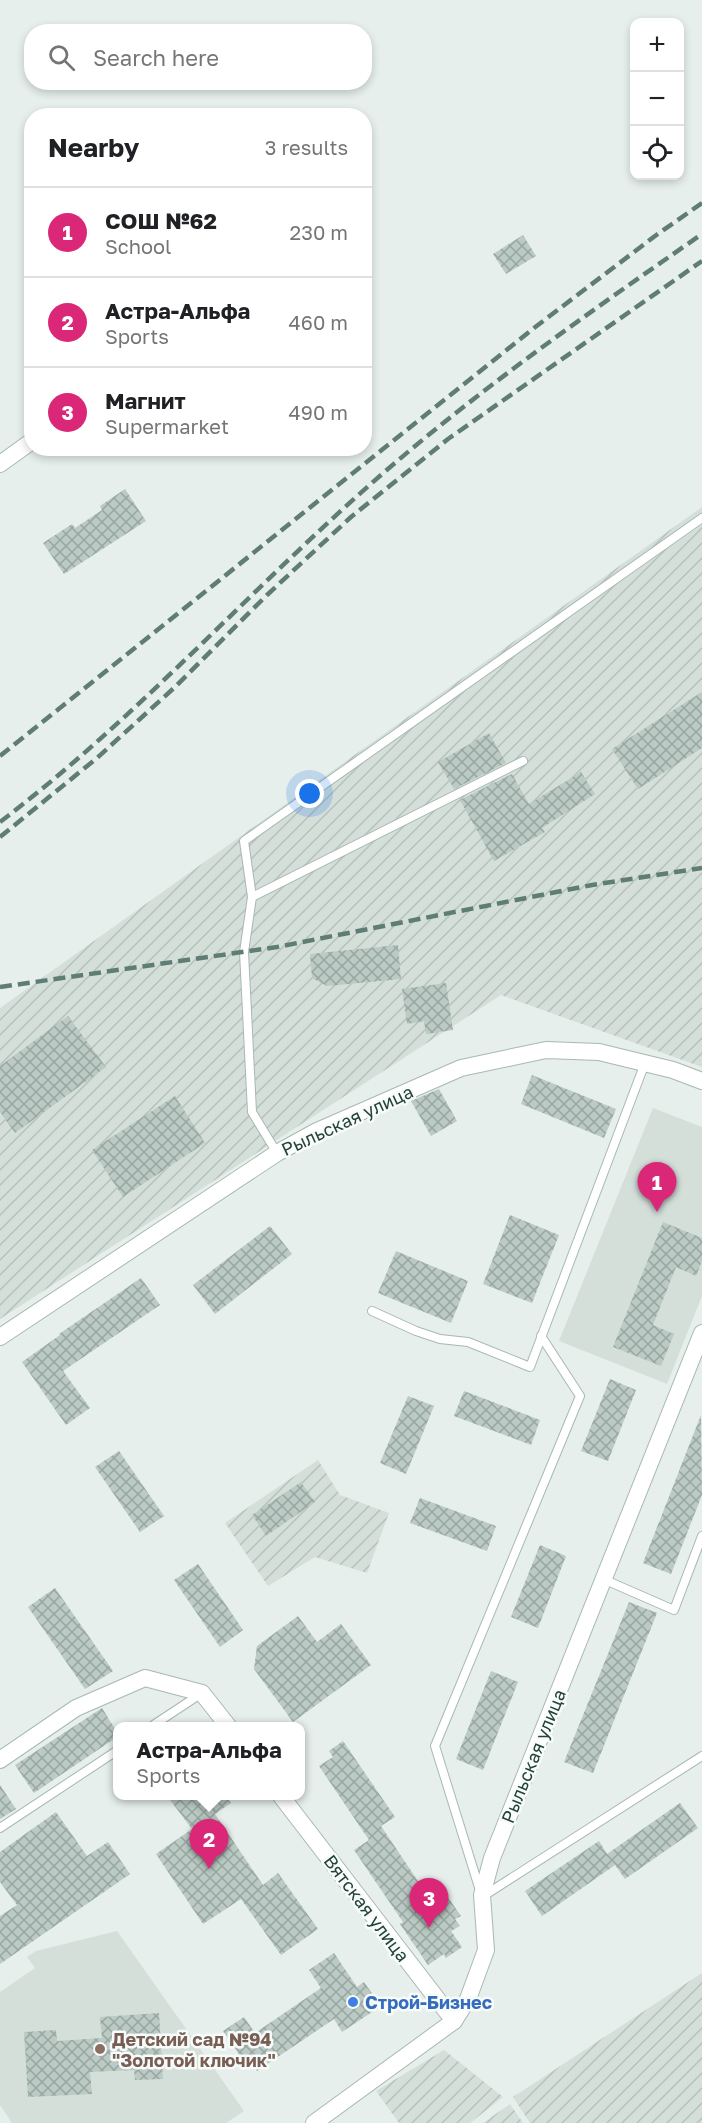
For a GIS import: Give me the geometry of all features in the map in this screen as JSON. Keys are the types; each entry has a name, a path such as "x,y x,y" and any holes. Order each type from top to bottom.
{"street":[{"path":"0,464 24,447"},
{"name":"Рыльская улица","path":"0,1337 277,1153 317,1131 461,1068 546,1050 599,1052 673,1070 702,1081"},
{"name":"Рыльская улица","path":"314,2123 454,2021 468,1999 486,1950 482,1897 492,1858 603,1579 698,1352 702,1333"},
{"path":"0,1760 76,1708 145,1678 202,1693 225,1722"},
{"name":"Вятская улица","path":"284,1800 454,2021"}],"lane":[{"path":"277,1153 252,1112 244,952 252,897 244,841 702,518"},
{"path":"252,897 523,760"},
{"path":"372,1311 416,1331 440,1339 468,1342 530,1366 645,1063"},
{"path":"541,1336 580,1396 435,1746 482,1897 702,1756"},
{"path":"603,1579 674,1610 702,1536"},
{"path":"158,1722 202,1693"},
{"path":"0,1828 113,1753"}],"shaded area":[{"path":"702,507 702,1067 501,995 0,1319 0,1008"},
{"path":"653,1108 702,1127 702,1296 667,1384 559,1341"},
{"path":"318,1460 340,1495 389,1513 367,1573 315,1557 268,1586 225,1523"},
{"name":"Детский сад №94 \"Золотой ключик\"","path":"117,1931 244,2111 226,2123 12,2123 0,2105 0,1992 35,1968 27,1957 36,1951"},
{"path":"702,1973 702,2123 530,2123 513,2097"},
{"path":"444,2050 503,2097 470,2123 399,2123 376,2091"},
{"path":"510,2104 523,2123 483,2123"}],"building":[{"path":"523,235 536,256 506,274 493,254"},
{"path":"125,489 146,521 64,574 43,543 72,524 75,528 102,510 100,506"},
{"path":"702,692 702,748 638,789 612,749"},
{"path":"489,733 506,763 454,789 438,762"},
{"path":"581,772 595,794 542,828 545,832 494,861 460,800 512,774 529,804"},
{"path":"398,945 401,979 327,986 312,978 310,954"},
{"path":"446,983 453,1030 426,1034 424,1021 407,1024 402,989"},
{"path":"68,1016 106,1067 15,1133 0,1112 0,1066"},
{"path":"532,1075 616,1109 604,1138 521,1104"},
{"path":"439,1089 457,1121 431,1136 411,1101"},
{"path":"175,1096 205,1143 123,1197 92,1150"},
{"path":"510,1215 559,1235 532,1303 483,1284"},
{"path":"663,1222 702,1238 702,1261 696,1276 676,1267 653,1325 674,1334 661,1366 613,1347"},
{"path":"270,1226 292,1254 215,1314 193,1285"},
{"path":"396,1251 468,1281 451,1323 378,1293"},
{"path":"141,1278 160,1305 63,1371 90,1408 66,1425 22,1362"},
{"path":"610,1379 636,1390 608,1461 581,1451"},
{"path":"464,1391 540,1420 531,1445 454,1416"},
{"path":"408,1396 434,1406 406,1474 380,1463"},
{"path":"701,1415 702,1495 671,1574 643,1563"},
{"path":"119,1451 164,1516 140,1532 95,1467"},
{"path":"301,1482 315,1502 266,1536 252,1515"},
{"path":"420,1498 496,1526 487,1551 410,1523"},
{"path":"540,1545 566,1556 538,1628 511,1617"},
{"path":"198,1564 243,1630 220,1647 174,1580"},
{"path":"55,1588 113,1671 85,1689 28,1607"},
{"path":"629,1602 657,1613 593,1773 564,1762"},
{"path":"298,1616 317,1642 341,1624 371,1665 293,1722 254,1669 257,1646"},
{"path":"491,1671 518,1682 483,1770 456,1759"},
{"path":"102,1708 113,1726 113,1740 34,1793 15,1765"},
{"path":"343,1741 395,1817 381,1826 432,1902 445,1893 461,1916 455,1919 460,1926 451,1931 462,1947 446,1958 444,1954 428,1965 400,1924 403,1922 354,1850 369,1840 319,1766 333,1757 329,1751"},
{"path":"0,1785 16,1809 0,1819"},
{"path":"170,1800 229,1800 231,1803 215,1814 263,1885 278,1873 318,1929 281,1955 241,1899 203,1924 156,1854 192,1829"},
{"path":"680,1803 698,1828 625,1879 615,1865 542,1916 525,1891 599,1841 607,1854"},
{"path":"56,1812 87,1856 108,1842 130,1874 0,1964 0,1916 17,1905 0,1882 0,1852"},
{"path":"334,1953 357,1987 364,1982 381,2006 342,2032 334,2019 257,2071 248,2057 243,2060 223,2031 244,2017 255,2033 321,1988 309,1970"},
{"path":"159,2013 163,2079 135,2080 134,2070 90,2072 92,2094 28,2097 24,2032 56,2030 57,2041 102,2038 100,2017"}],"railway":[{"path":"0,756 534,328 702,203"},
{"path":"0,822 46,786 133,709 301,548 386,471 518,365 702,234"},
{"path":"0,837 97,758 175,687 267,595 351,517 448,439 702,261"},
{"path":"0,987 277,947 592,885 702,868"}],"place":[{"name":"СОШ №62","path":"657,1212"},
{"name":"Астра-Альфа","path":"209,1869"},
{"name":"Магнит","path":"429,1928"},
{"name":"Строй-Бизнес","path":"353,2002"},
{"name":"Детский сад №94 \"Золотой ключик\"","path":"100,2049"}]}
